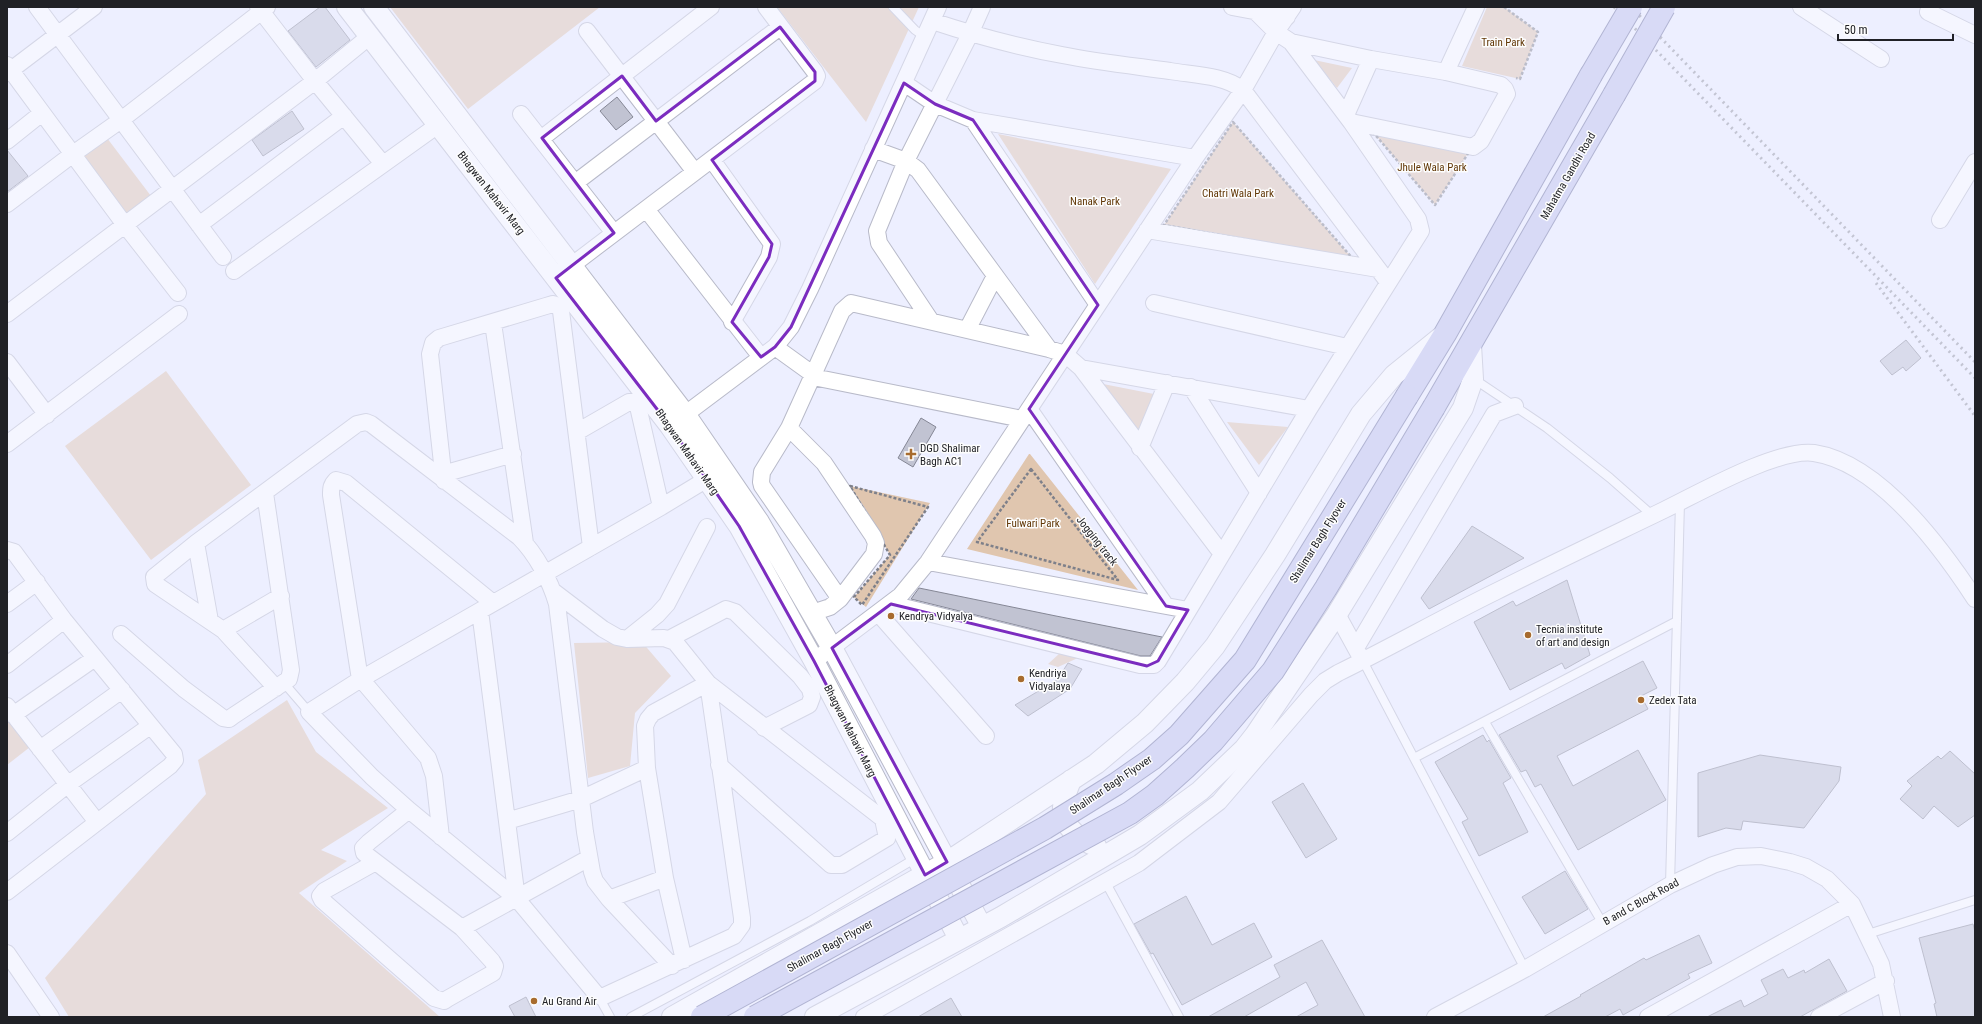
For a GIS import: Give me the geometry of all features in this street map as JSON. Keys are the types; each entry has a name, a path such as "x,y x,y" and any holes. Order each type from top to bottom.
{"main road":[{"path":"1445,334 1631,7"},
{"name":"Mahatma Gandhi Road","path":"1471,345 1664,7"},
{"name":"Shalimar Bagh Flyover","path":"702,1017 1045,828 1116,784 1152,759 1173,740 1245,660 1445,334"},
{"path":"755,1017 1130,813 1155,795 1185,768 1218,735 1273,671 1326,588 1471,345"}],"street":[{"path":"37,7 223,258"},
{"path":"94,7 58,35 8,70 178,293"},
{"name":"Bhagwan Mahavir Marg","path":"347,7 556,278 678,420 723,469 759,522 832,648 982,927"},
{"name":"Bhagwan Mahavir Marg","path":"374,7 572,266 678,420 706,479 739,526 814,661 959,939"},
{"path":"542,138 710,7"},
{"path":"556,278 816,81 817,76 815,72 766,7"},
{"path":"931,321 879,242 877,236 879,223 906,161 982,7"},
{"path":"1232,7 1290,12"},
{"path":"1446,72 1476,7"},
{"path":"1801,7 1881,58"},
{"path":"1930,7 1928,12 1975,35"},
{"path":"7,204 72,154 121,120 262,8 315,81 383,164"},
{"path":"891,604 1147,666 1154,665 1158,661 1308,409 1388,282 1418,238 1421,231 1420,225 1348,119 1291,42 1276,32 1253,9"},
{"path":"814,661 891,604 900,596 928,562 1195,158 1243,90 1276,32 1290,12"},
{"path":"678,420 775,347 791,327 810,289 935,14 970,34 1063,56 1210,77 1237,85 1243,90 1388,282"},
{"path":"576,184 780,27"},
{"path":"587,31 696,172"},
{"path":"7,314 315,81 370,36"},
{"path":"1291,42 1371,59 1446,72 1501,85 1507,94 1476,146 1473,147 1348,119"},
{"path":"1348,119 1371,59"},
{"path":"904,83 935,104 972,120 1195,158"},
{"path":"7,141 42,113"},
{"path":"521,114 542,138 614,233"},
{"path":"199,225 344,116"},
{"path":"972,120 1098,305"},
{"path":"234,271 438,125"},
{"path":"874,149 906,161 918,170 1049,348"},
{"path":"712,160 772,244 769,257 732,322"},
{"path":"1940,220 1975,162"},
{"path":"646,209 732,322 761,357"},
{"path":"1147,230 1378,269"},
{"path":"967,330 995,276"},
{"path":"840,598 761,482 762,472 790,428 812,375 842,311 851,303 1049,348 1065,354 1081,368 1140,448 1222,554"},
{"path":"1154,303 1347,347"},
{"path":"443,477 430,354 431,347 439,338 553,304 558,306 561,311 591,547"},
{"path":"7,444 179,314"},
{"path":"493,322 525,543"},
{"path":"672,1017 921,866 947,862 1096,764 1145,723 1190,676 1215,646 1275,555 1360,414 1394,375 1445,334"},
{"path":"818,1016 982,927 1123,845 1182,806 1244,749 1337,614 1463,408 1472,384 1471,345"},
{"path":"775,347 812,375 825,380 1025,414 1166,606"},
{"path":"7,362 47,415"},
{"path":"1081,368 1308,409"},
{"path":"1140,448 1167,383"},
{"path":"1191,387 1259,493"},
{"path":"577,432 629,402 637,402 661,507"},
{"path":"1359,655 1494,414 1515,406"},
{"path":"280,686 223,630 155,584 154,580 156,574 196,543 265,494 357,424 366,422 371,424 443,477 501,522 525,543 544,574 553,591 557,604 589,858 595,881 609,899 678,963"},
{"path":"790,428 824,463 873,536 876,543 874,554 840,598 830,607 812,613"},
{"path":"864,1017 1139,864 1211,810 1232,789 1318,687 1338,673 1359,655 1494,592 1733,476 1780,457 1812,453 1823,455 1841,462 1872,481 1894,498 1921,527 1958,573 1975,598"},
{"path":"443,477 513,454"},
{"path":"708,684 742,925 734,936 605,997 599,996 517,900 372,778 309,712 361,679 661,507 723,469"},
{"path":"441,837 434,776 428,758 361,679 331,495 331,488 336,480 346,482 486,607 507,821 517,900"},
{"path":"121,634 184,689 223,718 228,719 289,679 291,670 265,494"},
{"path":"627,639 657,615 667,604 707,527"},
{"path":"196,543 210,621"},
{"path":"7,550 14,552 64,620 174,754 175,760 170,766 7,892"},
{"path":"928,562 1188,610"},
{"path":"7,604 37,582"},
{"path":"553,591 602,629 617,637 627,639 669,639 675,642 708,684 883,819 888,834 885,841 842,865 831,865 719,765"},
{"path":"223,630 281,596"},
{"path":"669,639 726,609 735,612 800,676 810,689 812,697 809,705 764,728"},
{"path":"878,613 986,736"},
{"path":"1337,614 1359,655"},
{"path":"7,665 64,620"},
{"path":"95,658 10,710 97,822"},
{"path":"678,963 647,768 645,726 653,713 708,684"},
{"path":"40,749 122,690"},
{"path":"7,833 67,785 150,726"},
{"path":"507,821 581,799 647,768"},
{"path":"1071,780 1065,798 1063,811 1076,835 1087,843 1101,847 1123,845"},
{"path":"1182,806 1193,824"},
{"path":"374,863 324,891 320,896 322,900 438,1000 448,999 493,973 495,969 492,961 462,928 374,863 364,853 364,848 409,810"},
{"name":"B and C Block Road","path":"1435,1017 1525,969 1670,885 1713,865 1737,857 1761,856 1806,867 1827,879 1852,904 1868,934 1881,964 1886,981 1892,1017"},
{"path":"462,928 517,900 589,858"},
{"path":"609,899 665,878"},
{"path":"1648,1017 1852,904"},
{"path":"7,953 12,973 51,1017"},
{"path":"1819,1017 1886,981"}],"lane":[{"path":"893,7 915,30 925,37"},
{"path":"1472,384 1515,406 1581,454 1652,515"},
{"path":"1670,885 1680,502"},
{"path":"1414,758 1677,621"},
{"path":"1359,655 1525,969"},
{"path":"280,686 309,712"},
{"path":"1485,722 1603,924"},
{"path":"631,1017 810,921 921,866"},
{"path":"1106,883 1179,1017"},
{"path":"1868,934 1975,900"},
{"path":"599,996 610,1017"}],"path":[{"path":"1504,7 1538,32 1520,79 1513,77"},
{"path":"1233,122 1354,260 1301,250 1164,225 1233,122"},
{"path":"1372,131 1387,134 1468,152 1435,205 1372,131"},
{"name":"Jogging track","path":"1031,469 1118,580 1043,560 977,542 1031,469"}],"highlighted area":[{"path":"780,27 815,72 815,81 712,160 772,244 769,257 732,322 761,357 775,347 791,327 810,289 904,83 935,104 973,120 1098,305 1029,409 1166,606 1188,610 1158,661 1147,666 891,604 832,648 947,862 925,875 814,661 739,526 670,426 556,278 614,233 542,138 622,76 656,121"}],"green space":[{"path":"390,7 600,7 468,109"},
{"path":"777,7 919,7 866,122"},
{"name":"Train Park","path":"1487,7 1504,7 1538,32 1520,79 1462,66"},
{"path":"1314,60 1352,68 1337,88"},
{"name":"Chatri Wala Park","path":"1233,122 1354,260 1164,225"},
{"name":"Jhule Wala Park","path":"1372,131 1469,152 1435,205"},
{"name":"Nanak Park","path":"998,134 1171,169 1095,284"},
{"path":"107,138 151,196 125,215 82,156"},
{"path":"166,371 251,485 151,560 65,446"},
{"path":"1098,383 1159,395 1137,431"},
{"path":"1227,422 1288,427 1259,465"},
{"name":"Fulwari Park","path":"1030,454 1138,590 967,549"},
{"path":"850,486 930,503 866,607 854,597 890,555"},
{"path":"642,642 671,676 635,713 630,766 588,778 574,643"},
{"path":"1060,653 1080,657 1058,667 1048,664"},
{"path":"287,700 316,752 388,808 321,850 347,861 299,893 440,1017 69,1017 45,978 206,794 198,760"},
{"path":"7,718 30,747 7,765"}],"building":[{"path":"320,7 325,7 350,40 316,67 288,31"},
{"path":"617,97 633,117 616,130 600,111"},
{"path":"292,111 304,129 263,156 252,140"},
{"path":"7,150 28,176 7,192"},
{"path":"1906,340 1921,358 1906,371 1903,367 1892,375 1880,361"},
{"path":"921,418 936,427 913,467 898,458"},
{"path":"1472,526 1524,558 1429,609 1421,598"},
{"path":"1567,580 1590,655 1565,669 1562,663 1510,690 1474,622 1513,601 1516,606"},
{"path":"919,588 1162,637 1150,656 1141,656 911,599"},
{"path":"1643,661 1657,688 1641,696 1648,709 1557,756 1573,786 1638,750 1666,800 1578,850 1541,784 1535,787 1526,770 1521,772 1499,735"},
{"path":"1068,663 1082,669 1070,689 1028,716 1015,705 1057,680"},
{"path":"1483,735 1487,742 1489,740 1511,778 1503,783 1528,832 1479,856 1462,822 1468,819 1435,762"},
{"path":"1950,751 1975,774 1975,815 1958,827 1934,806 1923,819 1900,799 1912,786 1907,781 1938,756 1941,759"},
{"path":"1760,755 1841,767 1839,781 1804,828 1743,821 1741,830 1726,828 1698,837 1698,773"},
{"path":"1303,783 1337,839 1306,858 1272,802"},
{"path":"1565,871 1588,909 1545,934 1522,897"},
{"path":"1186,896 1212,945 1254,923 1272,957 1182,1005 1153,953 1151,954 1134,924"},
{"path":"1973,924 1975,932 1975,1017 1937,1017 1934,1004 1936,1003 1919,938"},
{"path":"1699,935 1712,963 1688,974 1690,978 1623,1015 1620,1009 1605,1017 1543,1017 1644,958 1646,960"},
{"path":"1322,940 1365,1017 1296,1017 1318,1005 1306,982 1244,1017 1208,1017 1280,977 1274,965"},
{"path":"1829,959 1847,991 1800,1017 1707,1017 1741,1000 1744,1007 1768,994 1761,980 1783,969 1788,978 1804,970 1805,973"},
{"path":"526,997 536,1017 515,1017 509,1006"},
{"path":"951,998 962,1017 918,1017"}],"railway":[{"path":"1614,7 1975,378"},
{"path":"1631,7 1975,362"},
{"path":"1876,283 1975,416"}],"place":[{"name":"DGD Shalimar Bagh AC1","path":"911,454"},
{"name":"Kendrya Vidyalya","path":"891,616"},
{"name":"Tecnia institute of art and design","path":"1528,635"},
{"name":"Kendriya Vidyalaya","path":"1021,679"},
{"name":"Zedex Tata","path":"1641,700"},
{"name":"Au Grand Air","path":"534,1001"}]}
